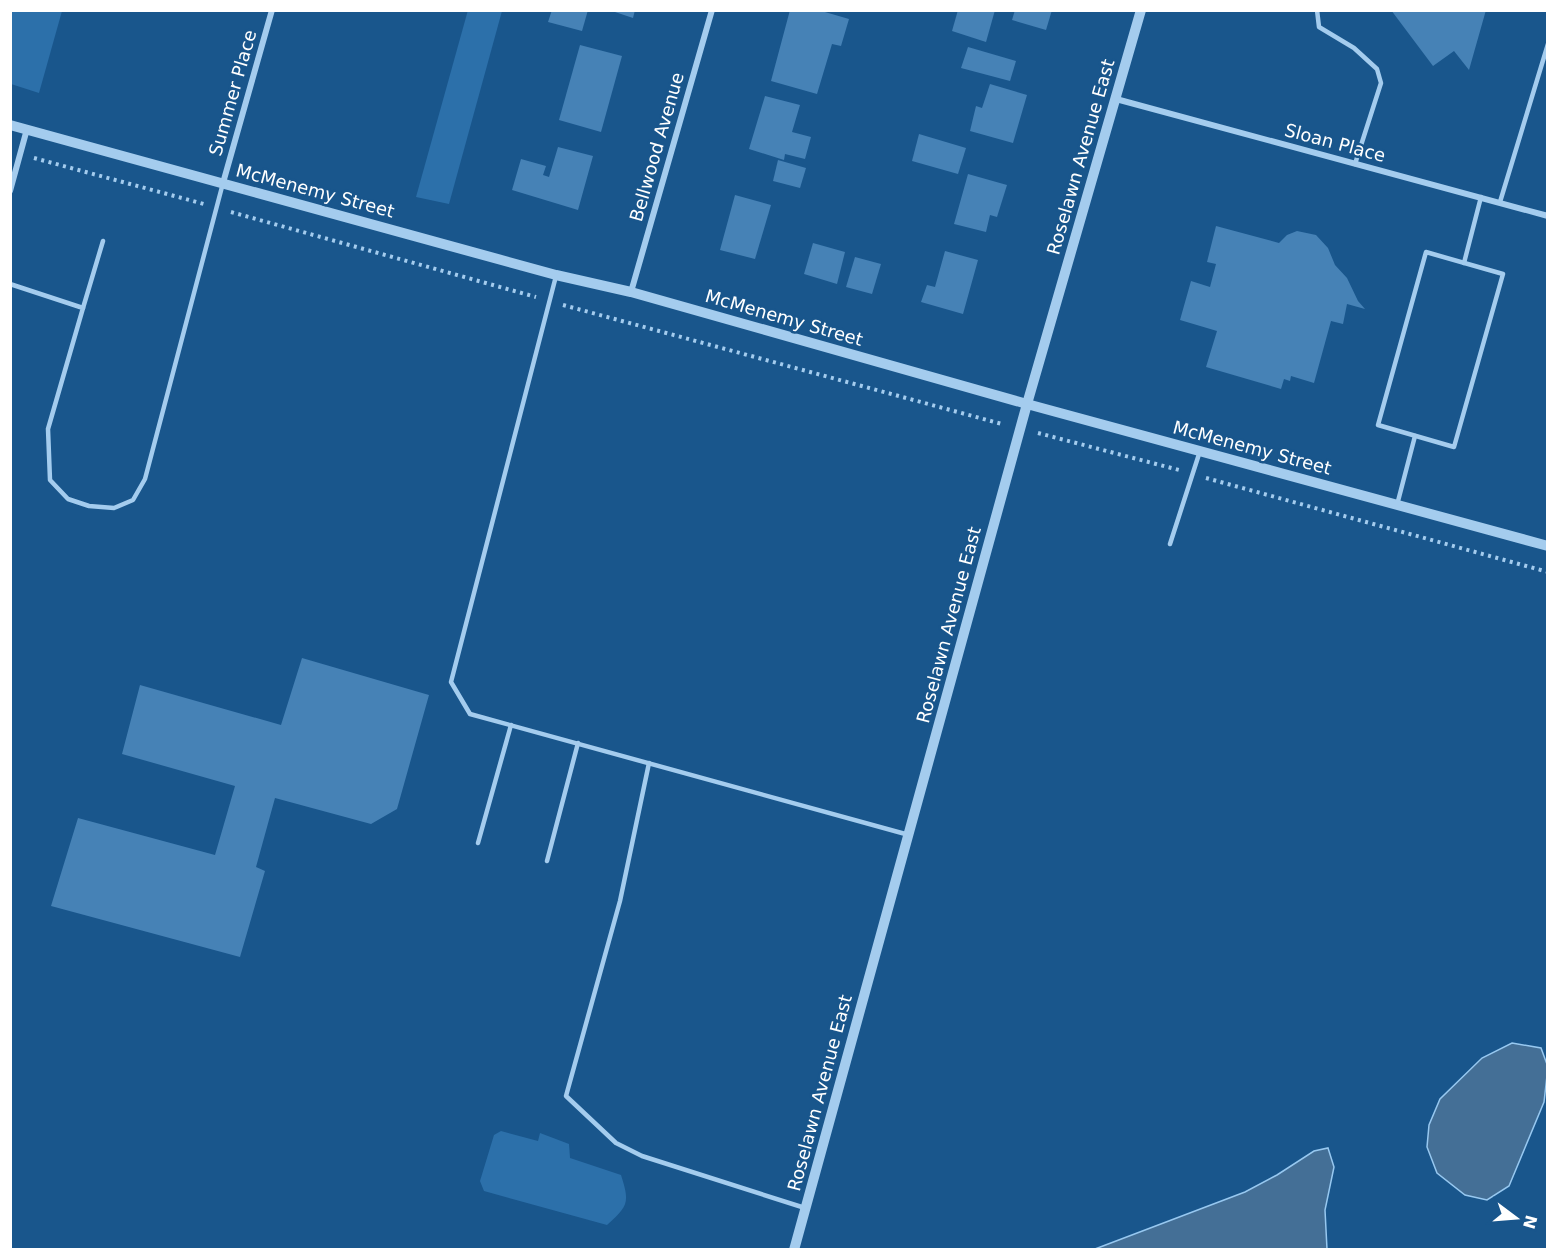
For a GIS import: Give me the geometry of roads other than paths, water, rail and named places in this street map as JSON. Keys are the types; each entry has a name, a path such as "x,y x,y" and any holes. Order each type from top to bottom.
{"street":[{"name":"Summer Place","path":"223,183 272,10"},
{"name":"Bellwood Avenue","path":"631,292 712,10"},
{"name":"Roselawn Avenue East","path":"794,1250 1020,429 1141,10"},
{"name":"Sloan Place","path":"1116,99 1548,216"},
{"name":"McMenemy Street","path":"10,125 556,275 631,292 1027,404 1548,546"},
{"path":"10,191 27,129"}],"lane":[{"path":"1317,10 1319,27 1354,48 1377,69 1381,83 1355,164"},
{"path":"1500,202 1547,45"},
{"path":"103,241 48,429 50,480 68,499 89,506 114,508 133,500 146,479 223,183"},
{"path":"1464,263 1481,197"},
{"path":"1426,252 1464,263 1503,274 1454,447 1378,425 1426,252"},
{"path":"556,275 451,682 470,714 909,835"},
{"path":"10,284 83,308"},
{"path":"1397,505 1415,436"},
{"path":"1170,544 1200,451"},
{"path":"478,843 511,725"},
{"path":"547,861 578,743"},
{"path":"649,763 620,901 566,1096 616,1143 642,1156 805,1208"}]}
